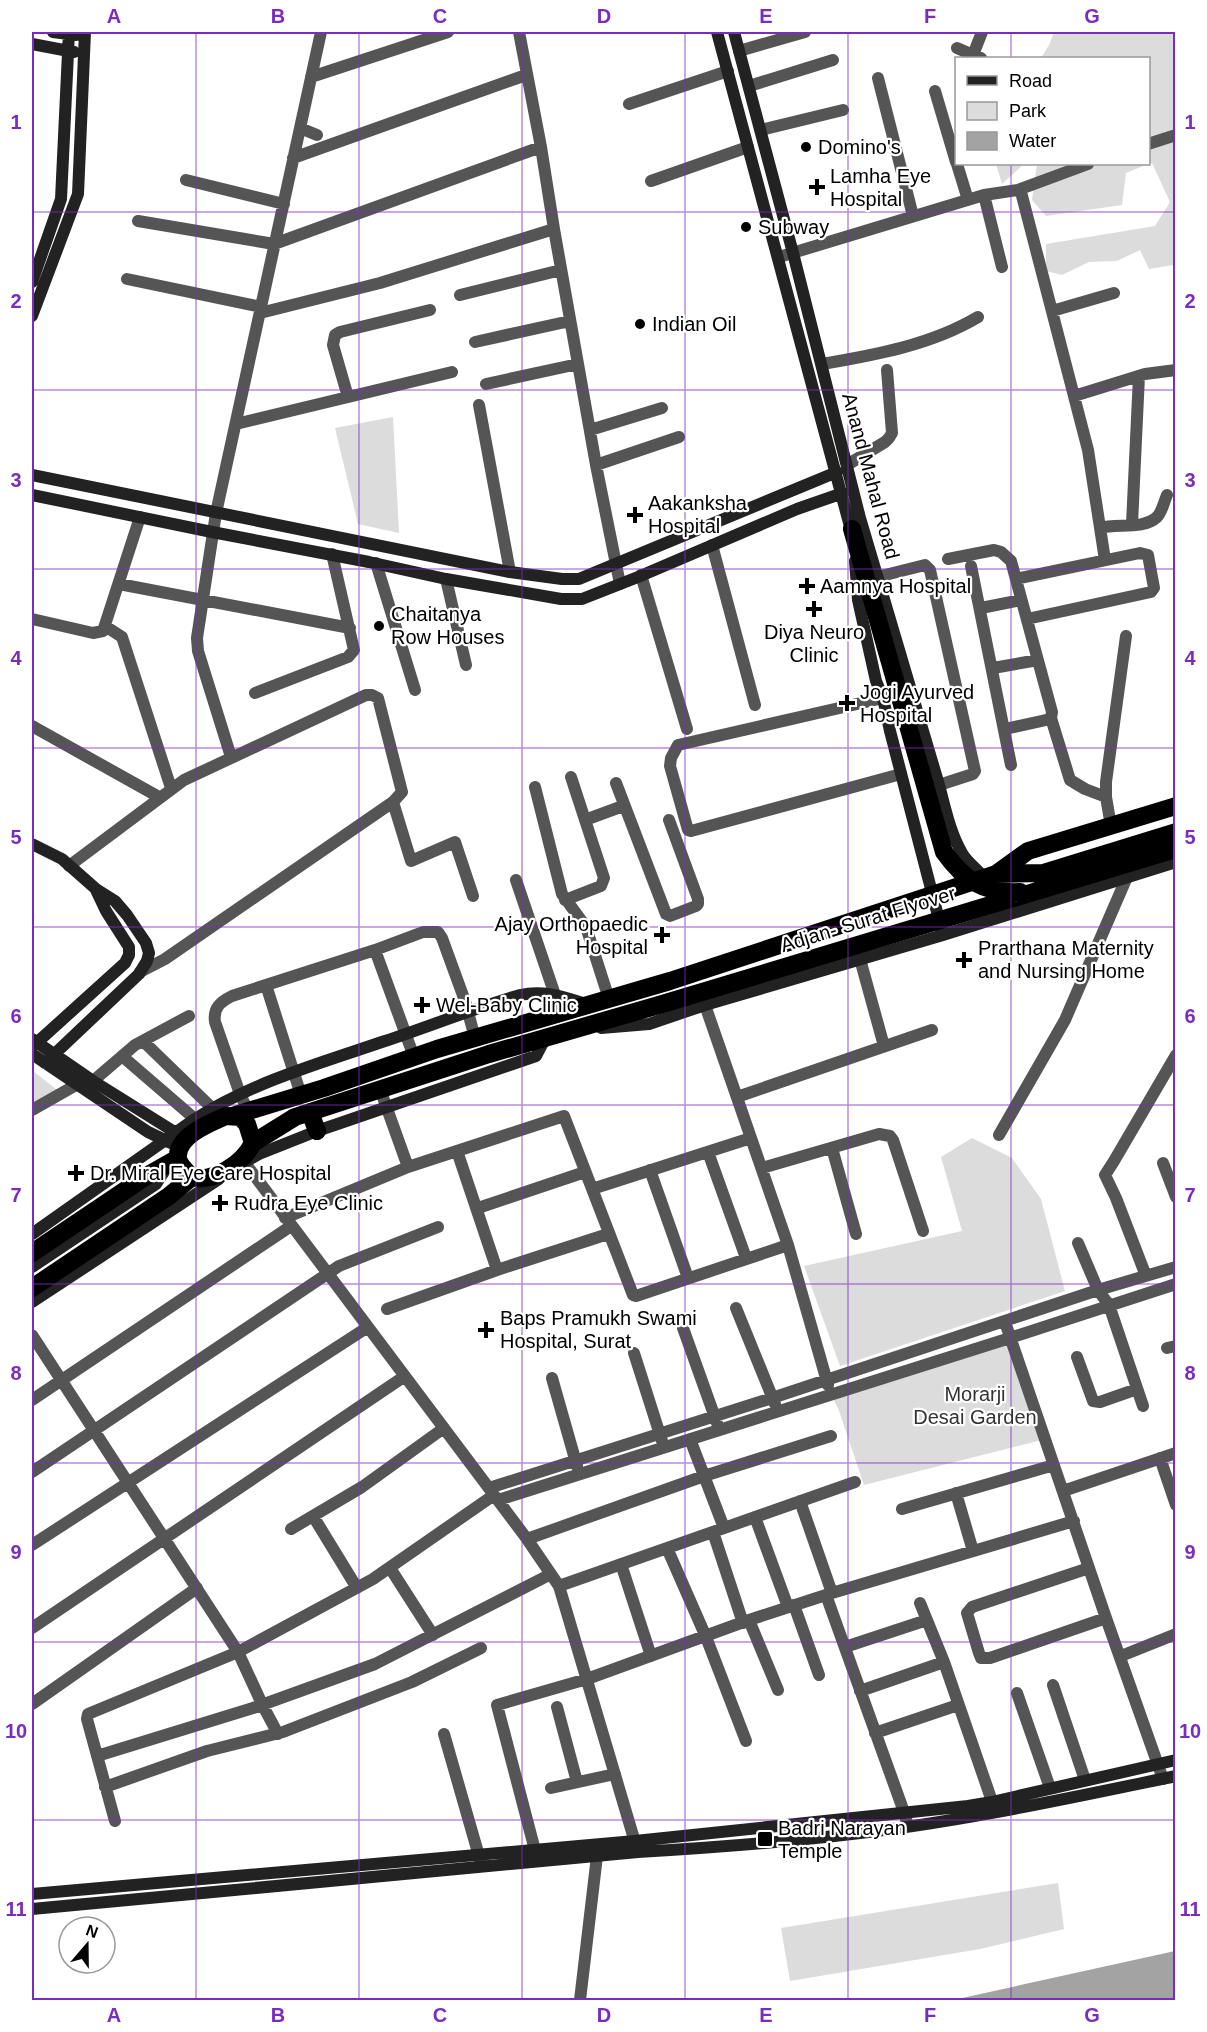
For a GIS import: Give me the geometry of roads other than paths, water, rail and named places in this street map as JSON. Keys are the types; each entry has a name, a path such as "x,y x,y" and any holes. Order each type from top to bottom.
{"highway":[{"path":"852,529 871,578 944,852 966,878 982,887 1004,893 1038,891"},
{"path":"990,876 1028,851 1176,806"},
{"path":"32,1253 148,1175 176,1147 205,1126 226,1116 301,1095 414,1057 609,999 990,876 1043,873 1176,832"},
{"name":"Adjan- Surat Flyover","path":"253,1143 295,1117 489,1054 1176,849"},
{"path":"310,1112 316,1131"},
{"path":"32,1288 169,1196 189,1179 210,1179 243,1161 253,1143 251,1133 247,1124 240,1117 240,1113"},
{"path":"176,1147 189,1179"}],"street":[{"path":"32,316 78,194 85,34 53,32"},
{"path":"231,757 198,651 197,638 212,532 322,32"},
{"path":"311,77 448,32"},
{"path":"519,32 596,465 620,584"},
{"name":"Anand Mahal Road","path":"717,32 871,578 949,820 962,854 990,876 1004,915"},
{"name":"Anand Mahal Road","path":"734,32 822,364 843,493 852,529 858,600 876,681 884,698 890,731 943,935"},
{"path":"739,51 805,32"},
{"path":"957,48 976,57 982,32"},
{"path":"32,282 60,199 69,33"},
{"path":"32,44 84,54"},
{"path":"749,86 833,60"},
{"path":"629,104 728,71"},
{"path":"294,158 526,75"},
{"path":"878,78 914,216"},
{"path":"935,91 955,156"},
{"path":"760,130 843,110"},
{"path":"300,128 317,135"},
{"path":"1150,144 1176,135"},
{"path":"138,221 274,244 541,147"},
{"path":"651,181 748,147"},
{"path":"958,165 968,200"},
{"path":"779,257 984,195 1018,190 1085,165"},
{"path":"186,180 284,204"},
{"path":"1018,190 1021,192 1088,450 1105,560"},
{"path":"984,195 1002,267"},
{"path":"127,279 261,310 380,284 554,229"},
{"path":"460,295 561,270"},
{"path":"1052,311 1114,293"},
{"path":"348,398 333,345 335,335 430,310"},
{"path":"822,364 894,350 946,333 978,317"},
{"path":"475,342 570,321"},
{"path":"486,384 578,364"},
{"path":"32,475 510,572 579,579 841,472 890,438 892,433 887,370"},
{"path":"1074,396 1139,376 1176,370"},
{"path":"236,424 452,372"},
{"path":"1132,524 1139,376"},
{"path":"479,405 510,572"},
{"path":"590,430 662,408"},
{"path":"596,465 679,437"},
{"path":"32,495 332,554 446,579 561,599 582,599 797,508 843,493"},
{"path":"1100,528 1147,522 1156,518 1161,512 1167,495"},
{"path":"32,619 93,633 103,631 141,518"},
{"path":"712,545 755,705"},
{"path":"948,559 985,551 1001,552 1011,561 1052,712 1051,718 1071,780 1085,789 1106,797"},
{"path":"1016,579 1146,553 1154,588 1152,591 1027,619"},
{"path":"255,693 352,654 354,644 332,554"},
{"path":"376,563 415,690"},
{"path":"871,578 925,565 930,570 975,771 973,774 939,785"},
{"path":"971,566 1011,765"},
{"path":"641,575 687,729"},
{"path":"446,579 466,665"},
{"path":"119,584 350,628"},
{"path":"981,608 1021,600"},
{"path":"105,626 122,636 171,788"},
{"path":"1111,826 1106,782 1126,636"},
{"path":"993,668 1038,660"},
{"path":"69,866 171,788 194,774 366,695 372,694 378,698 402,792 393,802 165,959 140,972"},
{"path":"884,698 678,745 671,758 670,766 688,830 691,831 901,774"},
{"path":"1005,729 1051,718"},
{"path":"32,726 159,797"},
{"path":"565,900 604,883 571,777"},
{"path":"616,783 666,914 670,916 696,906 698,899 669,820"},
{"path":"535,787 565,900 586,927 609,999"},
{"path":"393,802 411,861 455,843 473,896"},
{"path":"585,820 623,806"},
{"path":"32,844 62,859 96,889 115,901 146,943 149,953 140,972 49,1059"},
{"path":"573,1030 649,1024 1176,862"},
{"path":"999,1134 1065,1020 1127,877"},
{"path":"516,880 555,994"},
{"path":"96,889 106,911 129,947 129,955 125,963 33,1042 76,1085 148,1132 176,1147"},
{"path":"240,1113 240,1094 214,1015 219,1004 266,985 423,932 438,932 446,948 476,1038"},
{"path":"375,950 414,1057"},
{"path":"860,959 884,1046"},
{"path":"266,985 301,1095"},
{"path":"32,1267 156,1184 176,1147 195,1119 240,1094 294,1072 520,995 536,992 555,994 589,1005"},
{"path":"705,1005 788,1245 831,1394"},
{"path":"93,1081 143,1041 189,1016"},
{"path":"737,1097 932,1029"},
{"path":"32,1302 243,1161 316,1131 536,1056 546,1037"},
{"path":"143,1041 212,1108"},
{"path":"32,1054 49,1059 93,1081 176,1147"},
{"path":"1146,1276 1105,1175 1176,1055"},
{"path":"122,1056 195,1119"},
{"path":"32,1110 76,1085"},
{"path":"380,1089 408,1167"},
{"path":"32,1400 288,1222 408,1167 564,1116 608,1234 633,1294 636,1296 788,1245"},
{"path":"762,1168 879,1134 890,1136 923,1231"},
{"path":"592,1189 751,1138"},
{"path":"32,1234 176,1147"},
{"path":"832,1148 856,1233"},
{"path":"457,1151 497,1270"},
{"path":"708,1152 746,1258"},
{"path":"243,1161 560,1586 636,1846"},
{"path":"1163,1163 1176,1197"},
{"path":"650,1170 688,1278"},
{"path":"478,1208 585,1172"},
{"path":"32,1279 161,1192 189,1179"},
{"path":"32,1472 339,1266 438,1227"},
{"path":"387,1309 608,1234"},
{"path":"1078,1243 1098,1290 1109,1305 1143,1406"},
{"path":"115,1821 87,1719 88,1714 238,1652 357,1588 390,1568 493,1494 575,1460 772,1398 1098,1290 1176,1267"},
{"path":"493,1494 579,1473 1176,1284"},
{"path":"736,1308 777,1411"},
{"path":"32,1909 482,1867 536,1855 636,1846 809,1838 908,1826 994,1807 1169,1778 1158,1764 1005,1322"},
{"path":"32,1545 368,1327"},
{"path":"683,1328 719,1429"},
{"path":"32,1335 238,1652 278,1734"},
{"path":"634,1353 663,1447"},
{"path":"1077,1357 1093,1401 1100,1402 1137,1389"},
{"path":"32,1628 405,1376"},
{"path":"552,1378 579,1473"},
{"path":"291,1529 362,1487 444,1428"},
{"path":"527,1539 704,1476 831,1436"},
{"path":"690,1438 704,1476 746,1622 777,1690"},
{"path":"1063,1491 1176,1453"},
{"path":"1160,1458 1176,1505"},
{"path":"902,1509 1054,1465"},
{"path":"560,1586 855,1482"},
{"path":"956,1493 973,1551"},
{"path":"800,1501 844,1647 908,1826"},
{"path":"314,1516 357,1588"},
{"path":"755,1517 819,1675"},
{"path":"536,1855 497,1705 587,1678 791,1606 1074,1521"},
{"path":"667,1548 706,1637 746,1742"},
{"path":"621,1564 651,1656"},
{"path":"390,1568 433,1635"},
{"path":"1089,1568 972,1607 967,1613 979,1653 981,1658 990,1658 1106,1618"},
{"path":"97,1756 262,1704 375,1664 551,1574"},
{"path":"32,1704 197,1588"},
{"path":"920,1603 944,1662 994,1807"},
{"path":"844,1647 927,1620"},
{"path":"1121,1656 1176,1634"},
{"path":"105,1787 207,1751 278,1734 412,1682 481,1648"},
{"path":"860,1691 944,1662"},
{"path":"1053,1685 1085,1780"},
{"path":"1017,1693 1050,1788"},
{"path":"875,1733 958,1705"},
{"path":"557,1707 577,1782"},
{"path":"444,1734 482,1867"},
{"path":"32,1894 478,1854 597,1856 636,1846 807,1823 904,1812 994,1807 1050,1788 1176,1760"},
{"path":"551,1788 615,1774"},
{"path":"807,1823 809,1838"},
{"path":"580,2001 597,1856"},
{"path":"370,1864 371,1877"},
{"path":"252,1874 252,1888"}],"water":[{"path":"1175,1951 1175,2000 953,2000"}],"place":[{"name":"Domino's","path":"806,147"},
{"name":"Lamha Eye Hospital","path":"817,187"},
{"name":"Subway","path":"746,227"},
{"name":"Indian Oil","path":"640,324"},
{"name":"Aakanksha Hospital","path":"635,515"},
{"name":"Aamnya Hospital","path":"807,586"},
{"name":"Diya Neuro Clinic","path":"814,609"},
{"name":"Chaitanya Row Houses","path":"379,626"},
{"name":"Jogi Ayurved Hospital","path":"847,703"},
{"name":"Ajay Orthopaedic Hospital","path":"662,935"},
{"name":"Prarthana Maternity and Nursing Home","path":"964,960"},
{"name":"Wel-Baby Clinic","path":"422,1005"},
{"name":"Dr. Miral Eye Care Hospital","path":"76,1173"},
{"name":"Rudra Eye Clinic","path":"220,1203"},
{"name":"Baps Pramukh Swami Hospital, Surat","path":"486,1330"},
{"name":"Badri Narayan Temple","path":"765,1839"}],"park label":[{"name":"Morarji Desai Garden","path":"975,1406"}]}
